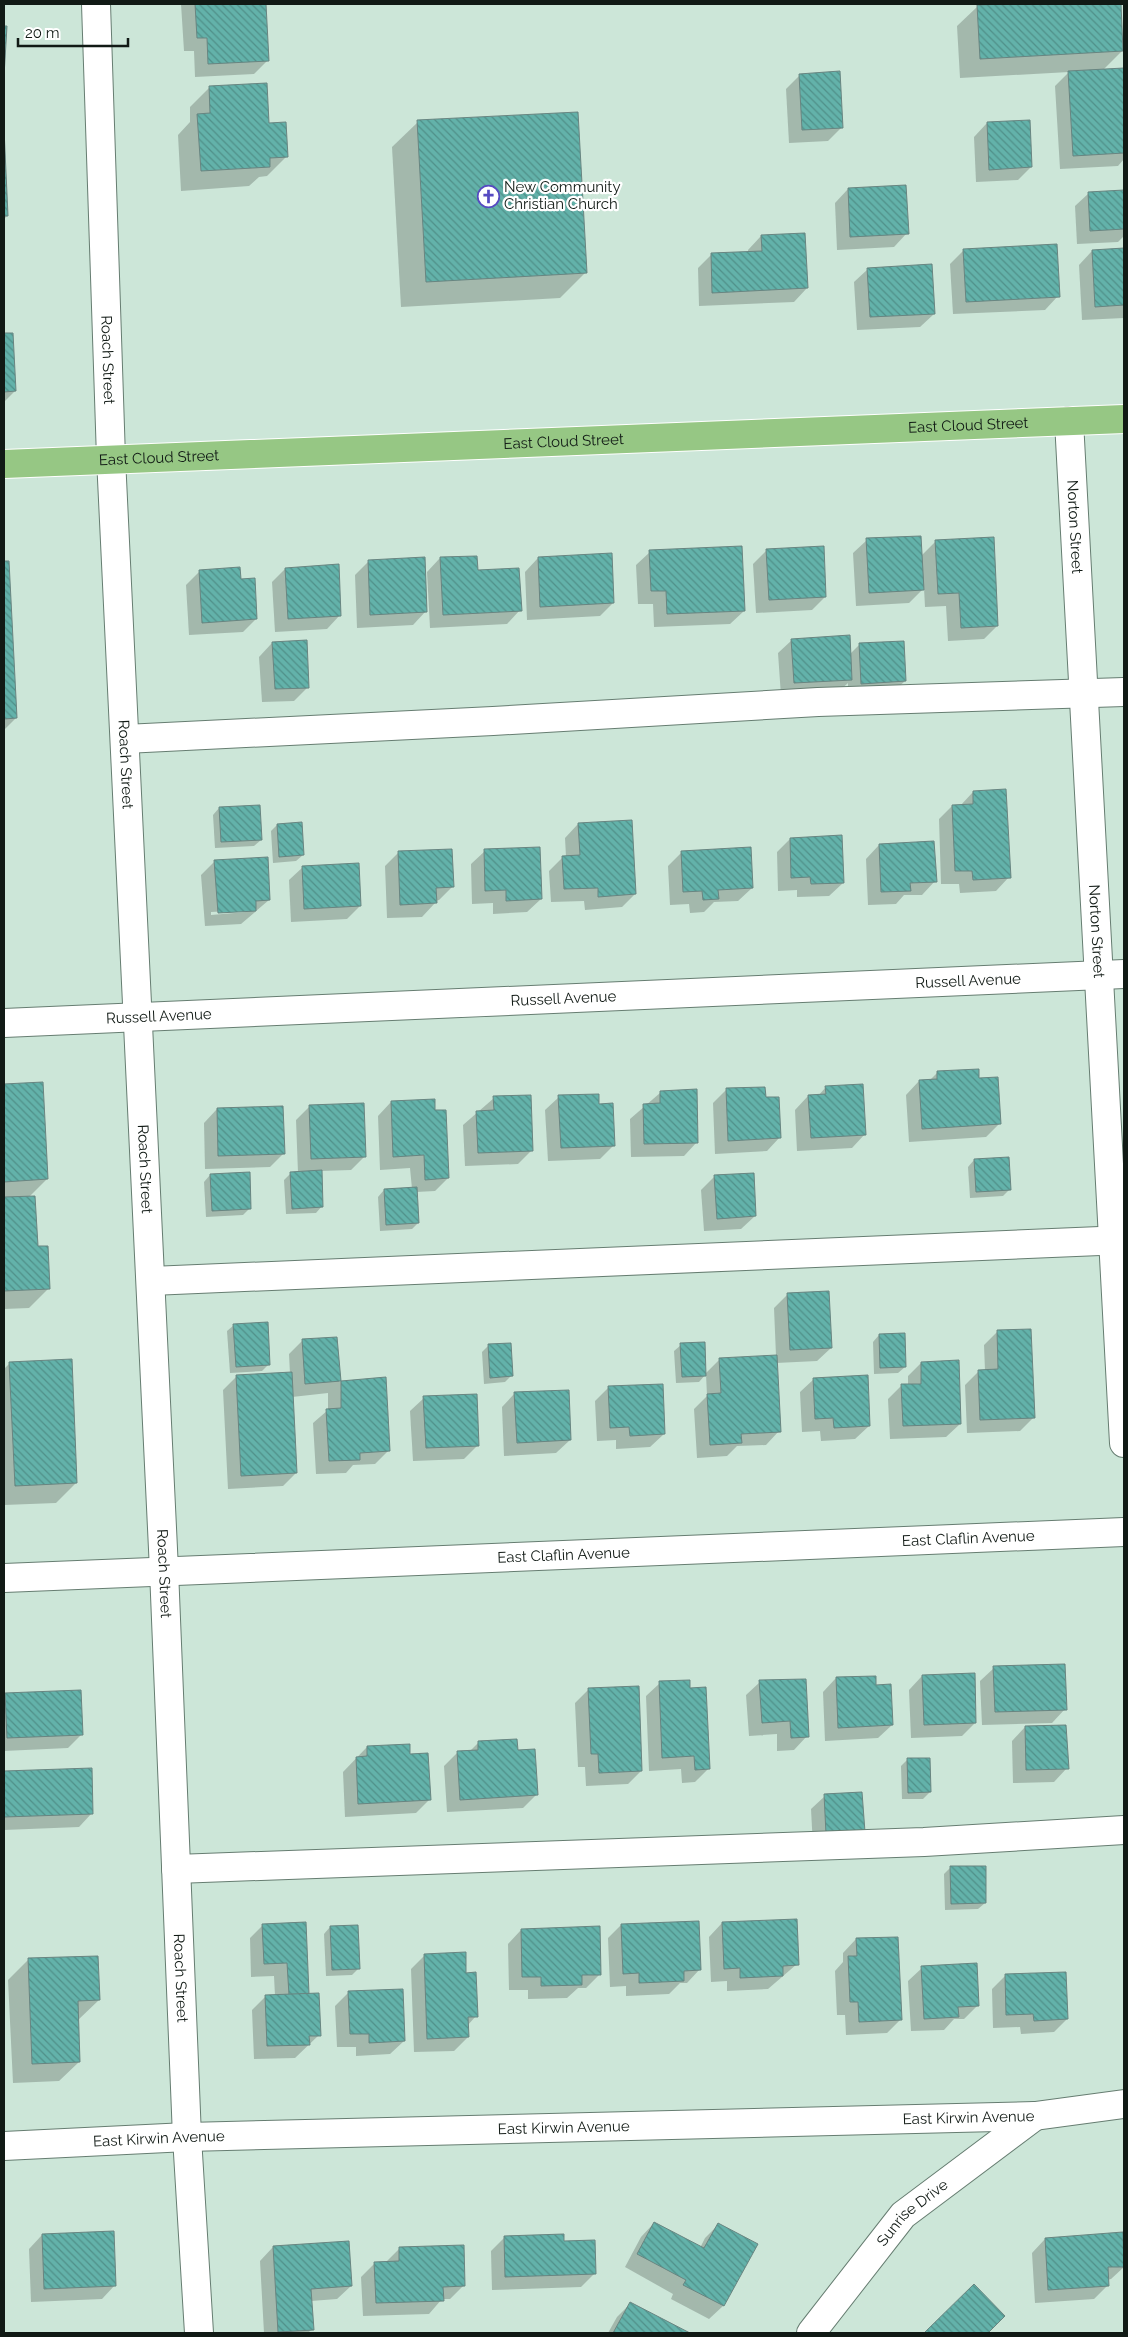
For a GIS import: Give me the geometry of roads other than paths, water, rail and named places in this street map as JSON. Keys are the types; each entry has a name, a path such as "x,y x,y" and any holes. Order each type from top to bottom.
{"main road":[{"name":"East Cloud Street","path":"4,464 112,458 1124,419"}],"street":[{"name":"Roach Street","path":"96,4 112,458 164,1570 187,2137 199,2333"},
{"name":"Norton Street","path":"1069,421 1084,693 1112,975 1124,1443"},
{"path":"125,738 493,721 818,702 1124,692"},
{"name":"Russell Avenue","path":"4,1024 1112,975"},
{"path":"151,1281 1119,1240"},
{"name":"East Claflin Avenue","path":"4,1578 1124,1532"},
{"path":"176,1868 924,1842 1124,1830"},
{"name":"East Kirwin Avenue","path":"4,2146 187,2137 1034,2116 1124,2104"},
{"name":"Sunrise Drive","path":"811,2333 903,2216 1034,2116"}],"place":[{"name":"New Community Christian Church","path":"488,196"}]}
